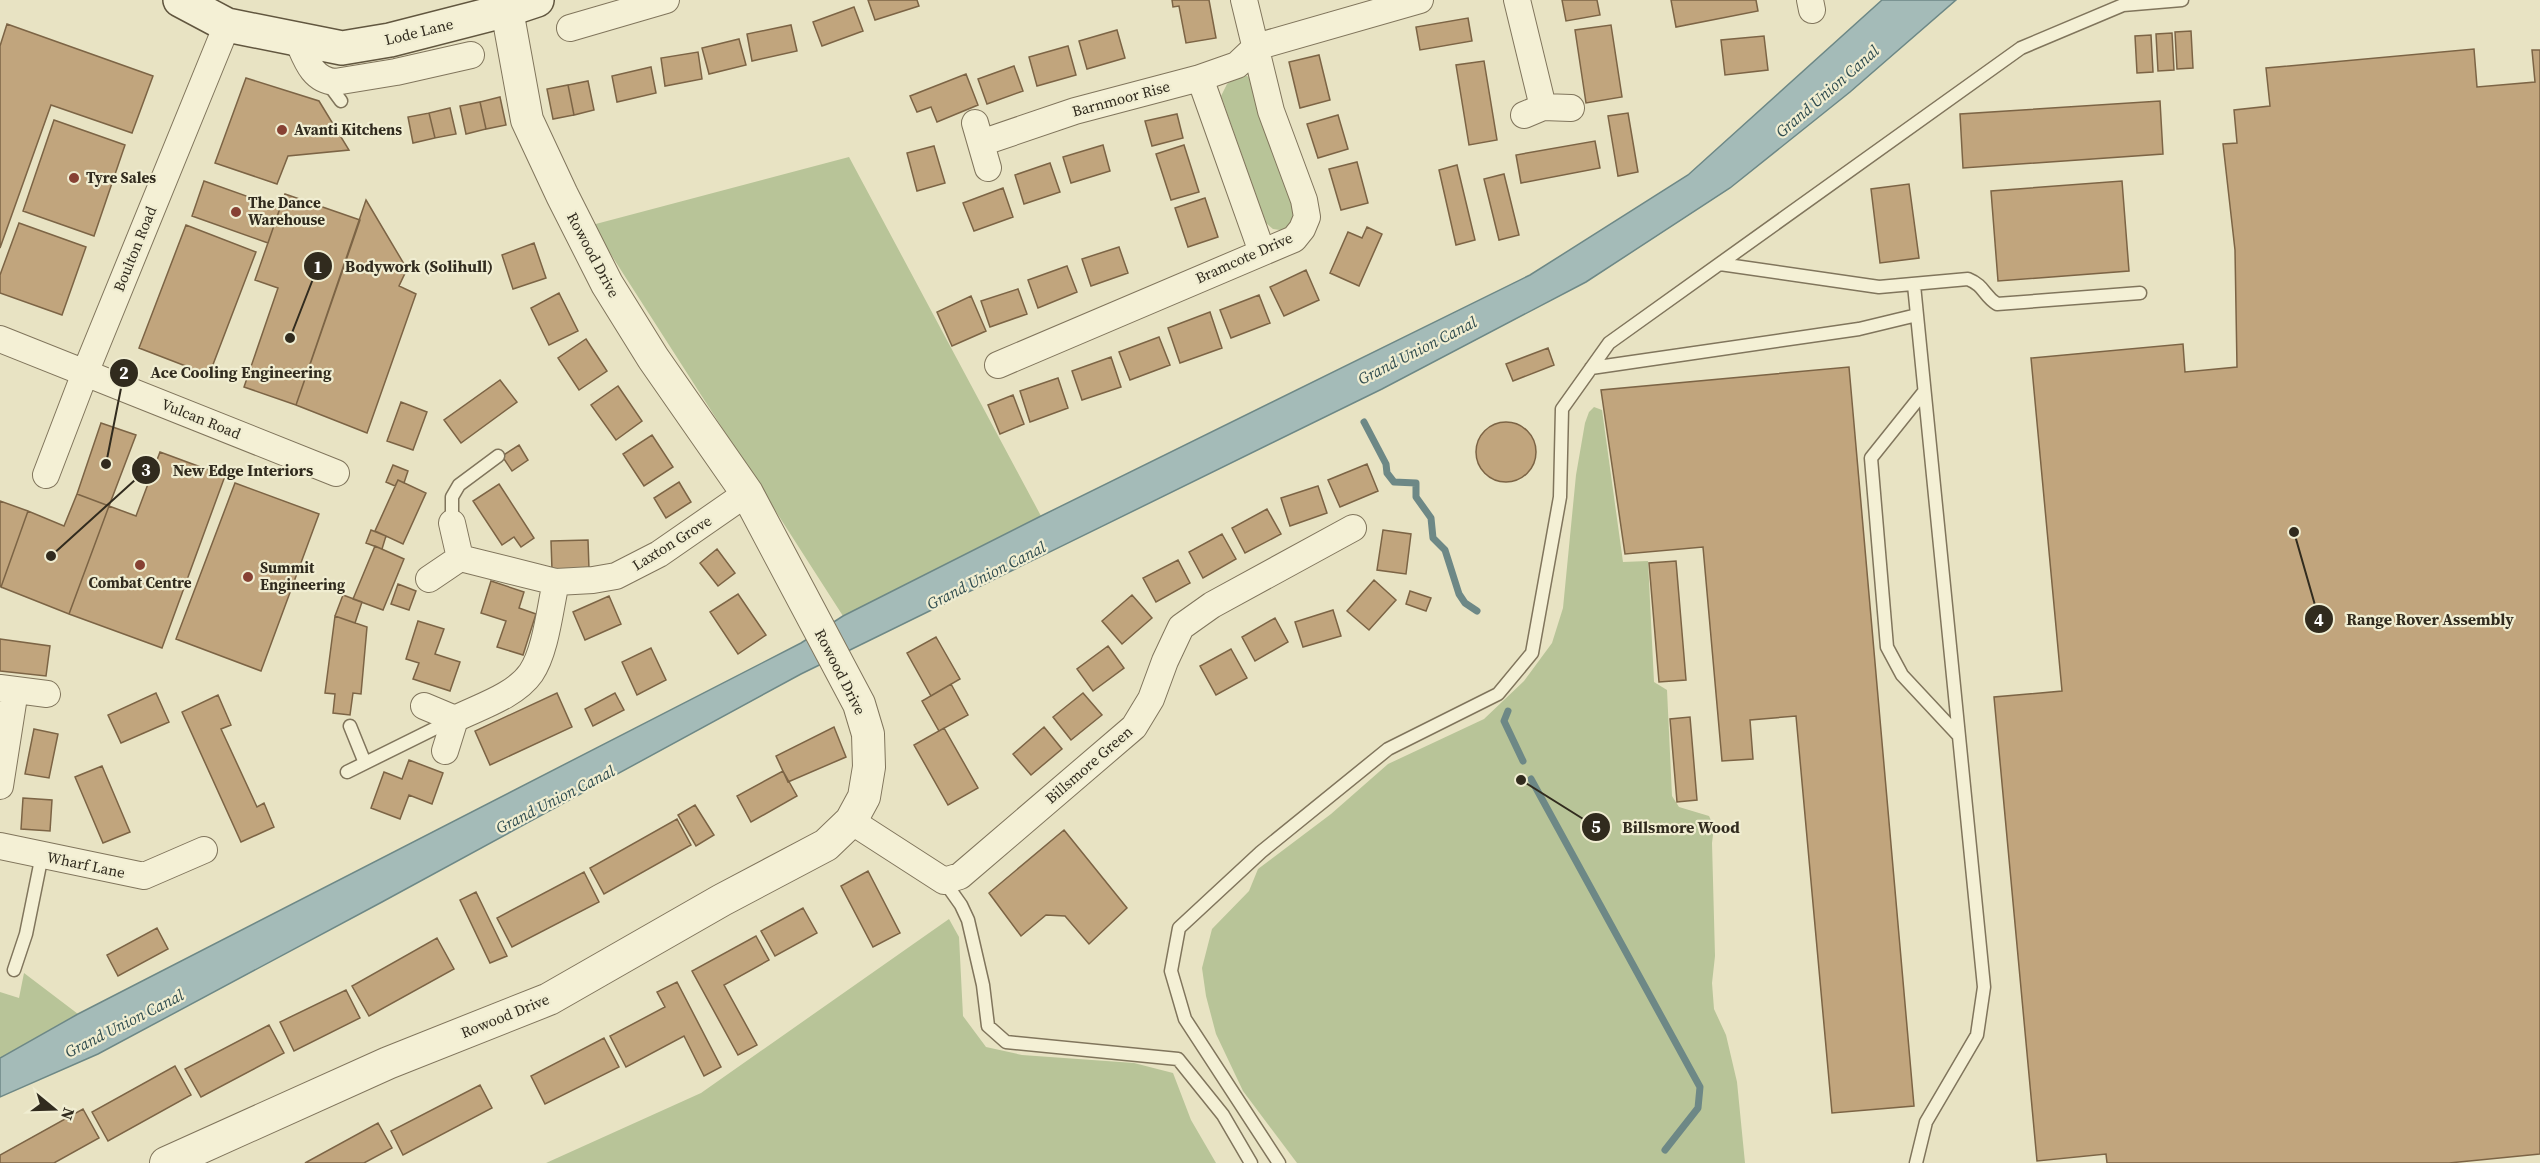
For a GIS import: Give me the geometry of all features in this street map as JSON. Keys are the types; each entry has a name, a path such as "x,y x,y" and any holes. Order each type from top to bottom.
{"main road":[{"name":"Lode Lane","path":"180,0 227,25 342,48 390,40 537,0"}],"street":[{"path":"570,28 666,0"},
{"name":"Bramcote Drive","path":"998,365 1294,239 1302,229 1306,217 1304,200 1271,111 1244,0"},
{"path":"1256,47 1420,0"},
{"path":"1517,0 1533,111 1571,108"},
{"name":"Rowood Drive","path":"166,1163 388,1063 549,999 722,900 826,845 851,821 864,797 869,767 868,734 859,704 747,494 653,358 607,284 527,120 507,10"},
{"name":"Boulton Road","path":"46,475 85,373 227,25"},
{"path":"298,41 310,68 334,91 396,72 471,55"},
{"name":"Barnmoor Rise","path":"988,168 978,133 1075,111 1200,78 1237,65 1256,47"},
{"path":"1200,78 1262,252"},
{"name":"Vulcan Road","path":"0,339 336,473"},
{"name":"Laxton Grove","path":"460,558 556,582 616,576 659,554 747,494"},
{"path":"429,579 460,558 452,523"},
{"name":"Billsmore Green","path":"944,881 960,876 999,845 1134,727 1151,699 1181,627 1212,605 1353,528"},
{"path":"445,751 455,719 512,691 531,674 539,656 556,582"},
{"path":"0,786 7,689 47,694"},
{"path":"424,706 455,719"},
{"path":"851,821 944,881"},
{"name":"Wharf Lane","path":"0,846 144,876 204,850"}],"lane":[{"path":"1279,1163 1185,1019 1171,971 1179,928 1261,852 1388,749 1498,694 1532,653 1560,497 1562,409 1609,343 2021,48 2123,5 2182,0"},
{"path":"1720,264 1880,287 1968,279 1979,284 1990,299 1997,304 2140,293"},
{"path":"1914,285 1984,987 1977,1035 1926,1122 1916,1163"},
{"path":"1591,368 1859,329 1917,315"},
{"path":"1923,393 1871,458 1887,647 1902,675 1959,735"},
{"path":"452,523 452,497 459,485 498,456"},
{"path":"347,772 455,719"},
{"path":"350,726 365,763"},
{"path":"14,970 26,934 42,855"},
{"path":"944,881 961,905 968,920 983,985 988,1026 1006,1042 1178,1059 1223,1115 1251,1163"}],"green space":[{"path":"1239,76 1247,76 1257,84 1299,211 1287,231 1273,229 1266,223 1221,96 1227,84"},
{"path":"849,157 1041,516 843,616 592,225"},
{"path":"1594,407 1602,410 1623,562 1648,561 1654,682 1667,690 1672,796 1679,807 1709,816 1714,827 1712,843 1715,956 1712,983 1714,1009 1726,1035 1737,1082 1745,1163 1297,1163 1243,1091 1216,1034 1206,996 1202,968 1212,929 1249,891 1258,869 1331,814 1388,764 1484,719 1524,681 1552,643 1563,608 1576,475 1585,423 1589,412"},
{"path":"949,919 959,937 963,1016 986,1047 1022,1055 1134,1063 1173,1073 1191,1120 1216,1163 546,1163 701,1093"},
{"path":"24,973 78,1014 0,1058 0,992 19,998"}],"water":[{"name":"Grand Union Canal","path":"1882,0 1956,0 1850,92 1730,188 1586,282 1382,389 801,674 98,1054 0,1097 0,1058 78,1014 801,643 843,616 1530,275 1688,175"}],"building":[{"path":"868,0 917,0 919,6 875,20"},
{"path":"1172,0 1209,0 1216,38 1186,43 1179,6 1173,7"},
{"path":"1562,0 1597,0 1600,15 1566,21"},
{"path":"1671,0 1756,0 1758,11 1676,27"},
{"path":"854,7 863,31 822,46 813,22"},
{"path":"1468,18 1472,41 1420,50 1416,27"},
{"path":"7,24 153,76 132,133 51,105 0,248 0,46"},
{"path":"791,25 797,51 752,61 747,34"},
{"path":"1611,25 1622,97 1586,103 1575,30"},
{"path":"1117,30 1125,58 1087,69 1079,41"},
{"path":"2191,31 2193,68 2177,69 2175,32"},
{"path":"2172,33 2174,70 2158,71 2156,34"},
{"path":"2151,35 2153,72 2137,73 2135,36"},
{"path":"1764,36 1768,70 1725,75 1721,40"},
{"path":"739,39 746,65 709,74 702,48"},
{"path":"1068,46 1076,75 1037,86 1029,57"},
{"path":"2474,49 2477,87 2535,82 2532,50 2540,50 2540,1154 2449,1163 2107,1163 2106,1154 2037,1161 1994,697 2062,691 2031,358 2183,344 2185,372 2237,367 2235,250 2223,144 2237,143 2234,110 2270,106 2266,68"},
{"path":"698,52 702,79 665,86 661,58"},
{"path":"1319,55 1330,100 1300,108 1289,62"},
{"path":"1484,61 1497,140 1469,145 1456,65"},
{"path":"1014,66 1023,91 987,104 978,79"},
{"path":"651,67 656,93 617,102 612,76"},
{"path":"966,74 978,105 937,122 931,107 917,112 910,96"},
{"name":"Avanti Kitchens","path":"246,78 319,101 349,150 288,156 277,184 215,163"},
{"path":"588,81 594,110 574,115 568,85"},
{"path":"568,85 574,115 553,119 547,89"},
{"path":"500,97 506,125 486,129 480,102"},
{"path":"2160,101 2163,154 1963,168 1960,114"},
{"path":"480,102 486,129 466,134 460,106"},
{"path":"450,108 456,134 435,138 429,113"},
{"path":"429,113 435,138 413,143 408,117"},
{"path":"1628,113 1638,172 1618,176 1608,116"},
{"path":"1177,114 1183,138 1152,146 1145,121"},
{"path":"1338,115 1348,149 1318,158 1307,124"},
{"name":"Tyre Sales","path":"54,120 125,145 94,236 23,211"},
{"path":"1595,141 1600,168 1521,183 1516,155"},
{"path":"1103,145 1110,171 1071,183 1063,157"},
{"path":"1184,145 1199,192 1171,200 1156,154"},
{"path":"934,146 945,183 917,191 907,153"},
{"path":"1357,162 1368,203 1341,210 1329,169"},
{"path":"1050,163 1060,192 1024,204 1015,175"},
{"path":"1457,165 1475,240 1456,245 1439,170"},
{"path":"1504,174 1519,235 1499,240 1484,179"},
{"name":"The Dance Warehouse","path":"204,181 280,208 268,243 192,216"},
{"path":"2122,181 2129,271 1998,281 1991,191"},
{"path":"1909,184 1919,258 1880,263 1871,189"},
{"path":"1003,188 1013,217 974,231 963,203"},
{"path":"285,194 360,220 296,405 244,387 278,288 255,280"},
{"path":"1205,198 1218,237 1188,247 1175,208"},
{"path":"366,200 407,269 399,286 416,294 367,433 296,405"},
{"path":"19,223 86,247 62,315 0,293 0,275"},
{"path":"186,225 256,252 209,375 139,348"},
{"path":"1367,227 1382,234 1359,286 1330,273 1348,232 1362,238"},
{"path":"534,243 546,278 513,289 502,255"},
{"path":"1119,247 1128,273 1091,286 1082,259"},
{"path":"1067,266 1077,292 1038,308 1028,280"},
{"path":"1306,270 1319,300 1284,316 1270,287"},
{"path":"1018,289 1027,314 990,327 981,301"},
{"path":"559,293 578,331 549,345 531,308"},
{"path":"1259,295 1270,323 1231,338 1220,310"},
{"path":"971,296 986,331 952,346 937,312"},
{"path":"1210,312 1222,348 1180,363 1168,328"},
{"path":"1159,337 1170,365 1130,380 1119,352"},
{"path":"586,339 607,371 579,390 558,358"},
{"path":"1548,348 1554,365 1513,381 1506,364"},
{"path":"1111,357 1121,387 1082,400 1072,371"},
{"path":"1849,367 1914,1106 1832,1113 1796,716 1750,720 1753,759 1722,761 1703,547 1625,554 1601,390"},
{"path":"1058,378 1068,408 1030,422 1020,391"},
{"path":"500,380 517,402 461,443 444,420"},
{"path":"618,386 642,421 616,440 591,405"},
{"path":"1013,395 1024,424 1000,434 988,405"},
{"path":"401,402 427,412 413,450 387,441"},
{"path":"1500,422 1512,422 1523,427 1531,435 1536,452 1534,464 1523,477 1512,482 1500,482 1489,477 1481,469 1476,458 1476,446 1481,435 1489,427"},
{"path":"101,423 136,435 109,506 77,494"},
{"path":"652,435 673,467 644,486 623,454"},
{"path":"519,445 528,460 512,471 502,456"},
{"name":"Combat Centre","path":"160,452 225,476 162,648 69,614 109,506 136,516"},
{"path":"1367,464 1378,491 1340,507 1328,480"},
{"path":"393,465 408,471 404,483 398,480 395,486 386,482"},
{"path":"398,480 426,493 403,544 375,531"},
{"path":"679,482 691,502 666,518 654,498"},
{"name":"Summit Engineering","path":"235,483 319,514 261,671 176,639"},
{"path":"499,484 534,538 521,547 514,537 502,545 473,501"},
{"path":"1318,486 1327,513 1290,526 1281,498"},
{"path":"77,494 109,506 69,614 1,587 28,511 64,526"},
{"path":"0,501 28,511 1,587 0,586"},
{"path":"1267,509 1281,534 1245,553 1232,528"},
{"path":"371,530 386,536 382,549 366,543"},
{"path":"1383,530 1411,534 1406,574 1377,570"},
{"path":"1222,534 1236,559 1203,578 1189,552"},
{"path":"588,540 589,569 552,570 551,541"},
{"path":"375,546 404,559 383,610 353,599"},
{"path":"717,549 735,573 718,586 700,563"},
{"path":"1178,560 1190,583 1156,602 1143,578"},
{"path":"1676,561 1686,680 1659,682 1649,563"},
{"path":"1374,580 1396,600 1369,630 1347,611"},
{"path":"491,581 524,592 519,608 536,614 523,655 497,647 506,621 481,613"},
{"path":"398,584 416,591 409,610 391,604"},
{"path":"1410,591 1431,598 1426,611 1406,604"},
{"path":"738,594 766,635 738,654 710,612"},
{"path":"343,595 362,602 355,623 335,616"},
{"path":"1132,595 1152,618 1122,644 1102,621"},
{"path":"609,596 621,624 585,640 573,612"},
{"path":"1333,610 1341,636 1303,647 1295,622"},
{"path":"335,616 367,627 361,694 353,693 350,715 333,713 335,694 325,693"},
{"path":"1275,618 1288,642 1255,661 1242,637"},
{"path":"418,621 444,629 435,654 460,662 450,691 413,679 419,663 406,659"},
{"path":"936,637 960,679 931,696 907,653"},
{"path":"0,639 50,646 46,676 0,671"},
{"path":"1108,646 1124,668 1093,691 1077,669"},
{"path":"651,648 666,680 637,695 622,662"},
{"path":"1231,649 1247,678 1216,695 1200,666"},
{"path":"951,684 968,715 939,731 922,701"},
{"path":"156,693 169,722 121,743 108,715"},
{"path":"557,693 572,727 490,765 475,731"},
{"path":"615,693 624,710 593,726 585,709"},
{"path":"1083,693 1102,715 1071,740 1053,717"},
{"path":"218,695 231,725 221,729 257,807 264,803 274,827 241,842 182,712"},
{"path":"1690,717 1697,800 1677,802 1670,719"},
{"path":"834,727 846,757 788,782 776,756"},
{"path":"1044,727 1062,749 1031,775 1013,754"},
{"path":"944,728 978,788 948,805 914,745"},
{"path":"34,729 58,734 49,778 25,774"},
{"path":"409,760 443,773 432,804 409,795 400,819 371,808 384,772 402,779"},
{"path":"102,766 130,832 103,843 75,777"},
{"path":"783,771 797,796 751,822 737,796"},
{"path":"23,798 52,800 50,831 21,829"},
{"path":"695,805 714,835 696,846 678,815"},
{"path":"677,819 691,845 604,894 590,868"},
{"path":"1064,830 1127,908 1089,944 1065,916 1046,915 1021,936 989,893"},
{"path":"868,871 900,933 873,947 841,886"},
{"path":"584,872 599,902 512,947 497,918"},
{"path":"476,892 507,956 490,963 460,900"},
{"path":"803,908 817,933 775,956 761,931"},
{"path":"157,928 168,949 118,976 107,955"},
{"path":"756,936 769,960 724,985 757,1045 738,1055 692,971"},
{"path":"437,938 454,969 369,1016 352,986"},
{"path":"677,982 721,1067 704,1076 684,1036 626,1067 610,1036 665,1007 657,992"},
{"path":"346,990 360,1018 294,1051 280,1022"},
{"path":"269,1025 284,1053 201,1097 185,1069"},
{"path":"604,1038 619,1067 545,1104 531,1076"},
{"path":"175,1066 191,1095 108,1141 92,1112"},
{"path":"480,1085 492,1108 403,1155 391,1131"},
{"path":"83,1109 99,1138 54,1163 0,1163 0,1155"},
{"path":"378,1123 392,1148 364,1163 305,1163"}],"waterway":[{"path":"1364,422 1386,464 1387,473 1394,482 1416,483 1416,497 1431,518 1433,538 1445,550 1459,594 1465,603 1477,611"},
{"path":"1508,711 1504,721 1523,761"},
{"path":"1531,779 1700,1087 1698,1108 1665,1150"}],"place":[{"name":"Avanti Kitchens","path":"282,130"},
{"name":"Tyre Sales","path":"74,178"},
{"name":"The Dance Warehouse","path":"236,212"},
{"name":"Bodywork (Solihull)","path":"290,338"},
{"name":"Ace Cooling Engineering","path":"106,464"},
{"name":"Range Rover Assembly","path":"2294,532"},
{"name":"New Edge Interiors","path":"51,556"},
{"name":"Combat Centre","path":"140,565"},
{"name":"Summit Engineering","path":"248,577"},
{"name":"Billsmore Wood","path":"1521,780"}]}
